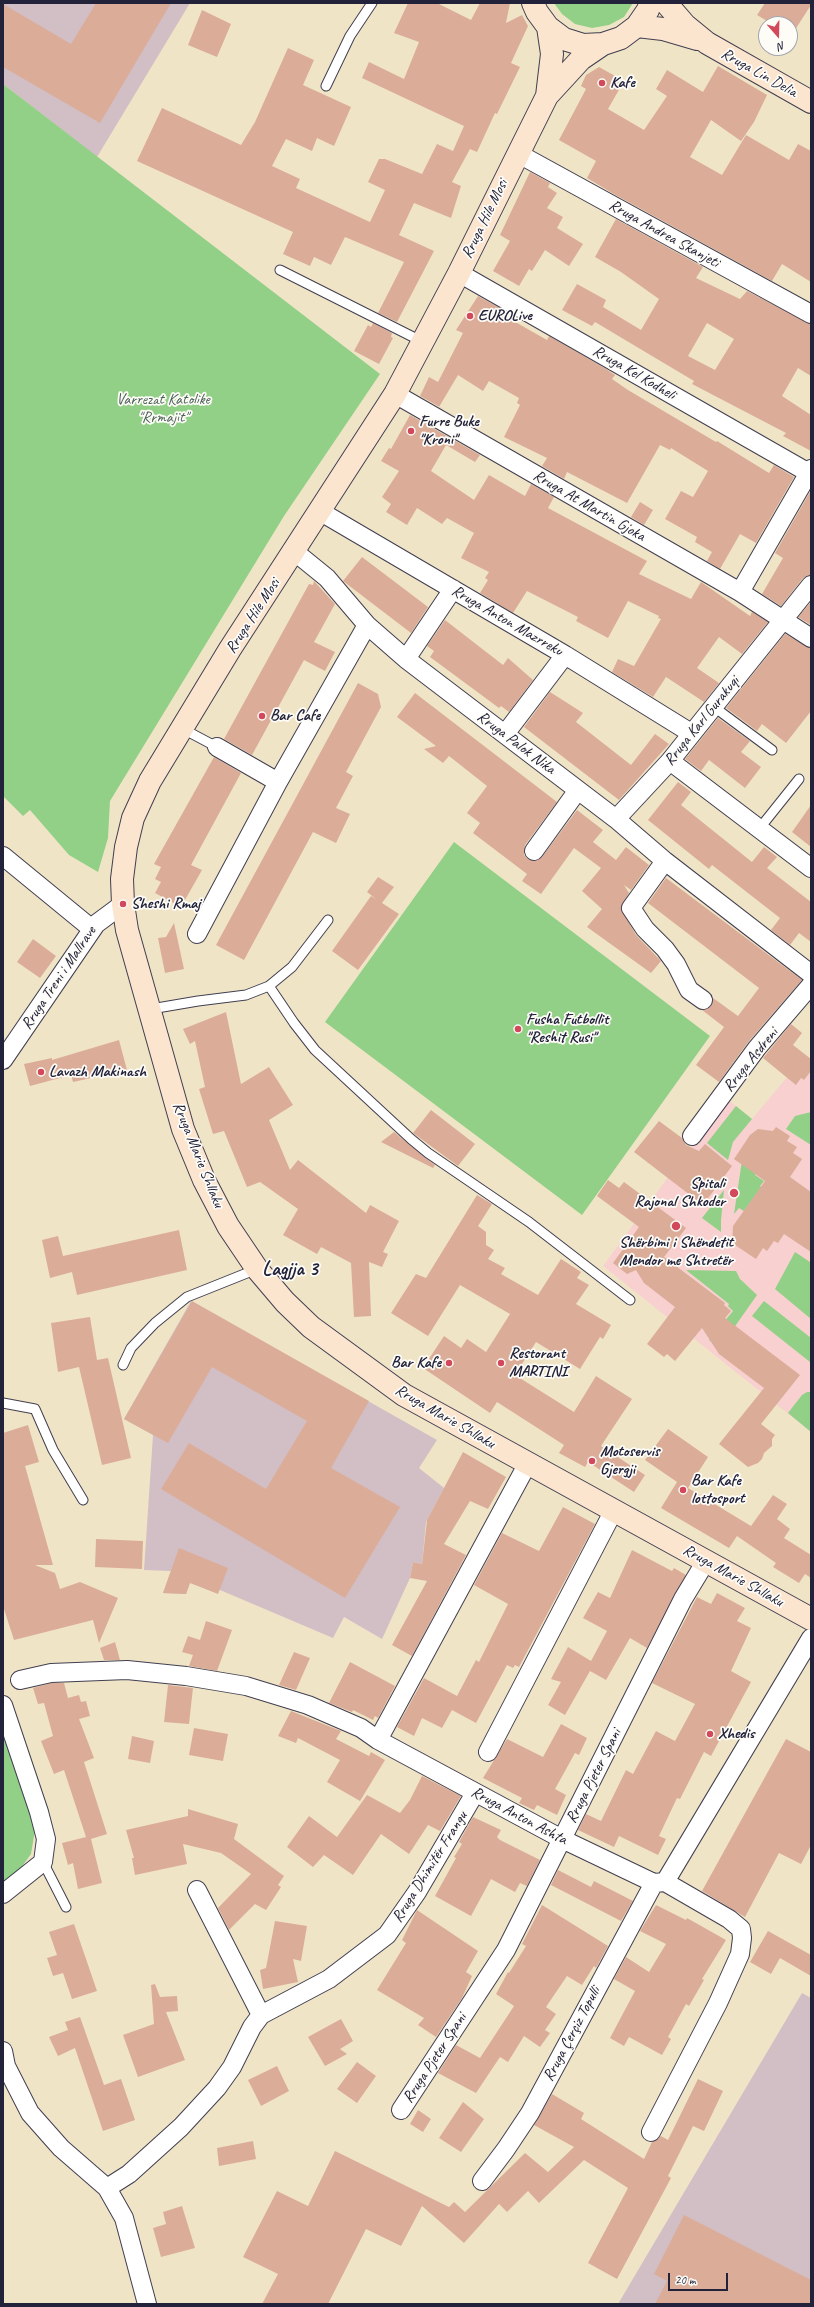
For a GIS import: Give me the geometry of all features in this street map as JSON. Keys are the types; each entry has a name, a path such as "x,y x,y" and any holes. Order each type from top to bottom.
{"main road":[{"path":"534,3 537,12 548,27 564,39 583,45 603,44 621,38 637,26 648,10 650,3"},
{"name":"Rruga Lin Delia","path":"666,3 685,24 707,43"},
{"name":"Rruga Lin Delia","path":"637,26 680,32 707,43 811,102"},
{"name":"Rruga Hile Mosi","path":"547,96 552,54 548,27"},
{"name":"Rruga Hile Mosi","path":"123,904 122,879 126,847 133,818 150,781 183,729 230,649 321,512 395,394 459,273 517,153 547,96 581,59 603,44"},
{"name":"Rruga Marie Shllaku","path":"123,904 127,930 186,1136 204,1180 228,1226 257,1269 285,1302 311,1327 404,1395 811,1619"}],"street":[{"name":"Rruga Andrea Skanjeti","path":"517,153 811,314"},
{"name":"Rruga Kel Kodheli","path":"459,273 810,471"},
{"name":"Rruga At Martin Gjoka","path":"395,394 740,592 783,619"},
{"path":"740,592 810,471"},
{"name":"Rruga Anton Mazrreku","path":"321,512 565,655 691,733"},
{"name":"Rruga Palok Nika","path":"295,552 327,578 367,625 406,659 616,819 665,861 811,974"},
{"name":"Rruga Karl Gurakuqi","path":"616,819 670,761 811,584"},
{"path":"406,659 453,589"},
{"path":"783,619 811,638"},
{"path":"197,934 278,782 367,625"},
{"path":"504,734 565,655"},
{"path":"217,747 278,782"},
{"path":"670,761 811,868"},
{"path":"534,851 578,790"},
{"path":"3,856 92,929"},
{"path":"665,861 631,908 645,930 665,949 676,964 689,990 703,1000"},
{"name":"Rruga Treni i Mallrave","path":"3,1060 92,929 101,918 123,904"},
{"name":"Rruga Asdreni","path":"692,1136 757,1048 811,986"},
{"path":"20,1680 51,1673 127,1670 186,1676 246,1686 308,1706 361,1728 378,1740 528,1463"},
{"path":"488,1752 614,1510"},
{"name":"Rruga Pjeter Spani","path":"401,2110 506,1950 683,1599 706,1561"},
{"name":"Rruga Çerçiz Topulli","path":"482,2180 506,2149 530,2113 660,1882 811,1638"},
{"path":"3,1705 39,1812 46,1839 43,1862 3,1894"},
{"name":"Rruga Anton Ashta","path":"378,1740 562,1839 660,1882 729,1919 741,1929 742,1938 740,1954 718,2003 651,2132"},
{"name":"Rruga Dhimitër Frangu","path":"107,2188 129,2174 181,2127 217,2088 232,2068 252,2027 262,2015 329,1979 387,1935 417,1892 474,1793"},
{"path":"197,1890 262,2015"},
{"path":"3,2051 6,2066 30,2113 61,2148 107,2188 124,2218 147,2304"}],"lane":[{"path":"326,86 350,36 372,3"},
{"path":"280,270 423,342"},
{"path":"714,707 772,750"},
{"path":"183,729 217,747"},
{"path":"759,829 799,780"},
{"path":"150,1009 246,995 269,986 292,967 328,920"},
{"path":"269,986 315,1050 411,1139 428,1153 535,1227 630,1300"},
{"path":"124,1365 131,1348 155,1322 187,1297 257,1269"},
{"path":"3,1403 35,1409 53,1450 83,1500"},
{"path":"43,1862 66,1907"}],"shaded area":[{"path":"3,3 190,3 97,157 3,84"},
{"name":"Spitali Rajonal Shkoder","path":"792,1071 804,1080 811,1071 811,1432 603,1266 726,1098 752,1119"},
{"path":"191,1301 437,1440 419,1468 444,1488 426,1522 422,1564 413,1562 410,1578 382,1639 344,1617 333,1638 220,1590 190,1583 186,1594 163,1593 171,1571 144,1570 153,1435 124,1419"},
{"path":"802,1993 811,1998 811,2304 618,2304"}],"green space":[{"path":"554,3 633,3 624,17 609,25 592,28 575,24 562,14"},
{"name":"Varrezat Katolike \"Rrmajit\"","path":"3,84 380,374 284,516 110,801 108,838 98,872 69,855 30,810 23,816 3,796"},
{"name":"Fusha Futbollit \"Reshit Rusi\"","path":"454,842 710,1036 582,1215 325,1022"},
{"path":"736,1106 752,1119 733,1142 728,1160 707,1143"},
{"path":"811,1112 811,1145 786,1129 795,1116"},
{"path":"743,1154 757,1170 755,1175 764,1181 760,1186 765,1190 755,1204 751,1201 744,1211 739,1208 734,1214"},
{"path":"724,1190 721,1220 721,1232 702,1218"},
{"path":"795,1252 810,1262 811,1266 811,1319 775,1289"},
{"path":"686,1270 736,1271 740,1279 757,1295 719,1349 709,1340 733,1311 728,1306 729,1304"},
{"path":"764,1301 811,1338 810,1362 752,1316"},
{"path":"807,1392 811,1392 811,1432 788,1413 802,1395"},
{"path":"3,1734 24,1792 35,1830 31,1854 18,1872 3,1883"}],"building":[{"path":"96,3 171,3 100,123 3,67 3,4 71,44"},
{"path":"408,3 437,3 471,20 480,3 510,3 506,23 522,15 528,26 511,63 520,67 497,114 495,113 477,152 470,149 452,182 461,186 451,218 414,203 399,235 434,251 397,322 378,313 404,262 345,237 331,265 314,257 310,266 283,254 293,232 137,161 162,108 241,145 255,122 288,48 314,60 303,85 351,107 334,146 317,138 312,151 286,139 272,166 300,179 296,188 370,222 385,190 368,182 379,159 385,159 422,174 437,144 453,151 464,126 362,78 369,62 404,79 419,42 394,33"},
{"path":"765,3 811,3 798,25 798,16 757,15"},
{"path":"202,10 231,24 217,57 188,45"},
{"path":"718,66 767,95 754,122 741,141 711,120 690,157 722,175 746,135 789,160 798,144 811,151 811,282 782,264 772,281 612,193 587,178 596,161 559,140 586,89 581,86 586,75 599,67 624,81 608,109 644,130 667,96 656,89 667,70 703,92"},
{"path":"530,172 550,183 548,187 557,193 547,208 563,217 557,228 583,244 569,266 545,250 532,271 529,269 519,286 493,271 510,241 500,235"},
{"path":"616,219 703,267 696,278 740,299 747,291 811,324 811,376 798,368 782,396 811,415 811,451 783,436 786,433 692,384 694,381 595,322 592,326 562,310 577,284 606,300 603,307 641,330 659,299 621,272 595,257","holes":["707,323 734,339 715,370 688,356"]},
{"path":"478,296 505,311 503,315 547,340 549,336 606,369 615,375 612,379 628,390 769,473 774,465 794,477 756,543 740,534 720,569 707,561 712,552 695,542 697,537 665,519 681,491 693,497 708,471 671,448 670,450 660,445 627,503 567,472 564,479 542,466 547,458 504,437 520,405 517,403 519,398 489,381 483,391 458,375 439,407 420,396 429,377 438,382 463,333 456,330"},
{"path":"373,323 392,333 391,337 393,338 379,364 354,351 368,325 371,327"},
{"path":"410,415 480,455 475,462 446,445 431,471 474,500 489,475 525,496 531,484 554,497 548,508 647,561 639,574 691,599 701,582 750,616 752,612 768,622 742,654 719,637 697,668 719,683 704,702 666,677 653,697 612,672 618,659 634,666 661,619 658,618 659,616 628,601 608,638 576,621 578,617 527,591 513,613 480,593 488,580 485,578 489,572 461,558 474,533 447,518 442,524 417,508 407,525 386,512 391,504 382,497 399,471 381,461 389,448 391,449"},
{"path":"811,490 811,575 803,578 781,606 762,594 783,558 775,553"},
{"path":"640,502 653,510 644,525 631,517"},
{"path":"362,557 428,607 411,633 343,581"},
{"path":"314,581 335,604 314,642 335,652 325,671 304,660 252,755 224,739 309,584 313,585"},
{"path":"811,602 811,625 798,617"},
{"path":"445,620 503,665 508,658 533,680 509,712 501,706 499,708 430,657 434,651 427,646"},
{"path":"785,634 811,648 811,711 786,743 762,724 757,731 726,708"},
{"path":"358,683 378,694 381,707 346,772 353,776 336,808 350,814 336,843 313,832 244,960 216,945"},
{"path":"550,692 583,713 576,722 631,765 655,734 669,744 619,800 524,727"},
{"path":"415,693 557,802 525,845 524,855 528,859 533,861 542,857 577,810 603,830 593,842 616,860 626,847 649,865 631,890 624,885 629,893 621,908 636,935 661,961 651,973 587,927 602,909 582,891 601,868 574,848 541,894 522,881 527,874 473,833 480,823 467,813 487,786 449,756 443,763 424,749 436,746 397,717"},
{"path":"718,718 750,741 741,752 761,767 745,788 709,760 701,771 685,759"},
{"path":"214,757 241,773 191,865 202,870 181,907 155,893 161,882 155,879 161,867 154,864"},
{"path":"678,782 691,792 681,805 752,862 764,847 777,857 767,868 811,902 811,942 799,933 790,945 771,930 780,918 712,865 709,869 648,820"},
{"path":"811,805 811,847 792,832"},
{"path":"378,877 394,887 382,903 399,914 358,970 332,951 371,896 376,899 367,892"},
{"path":"666,878 802,980 749,1041 719,1082 696,1065 724,1027 702,1010 711,1006 713,998 738,1016 759,988 648,903"},
{"path":"174,923 184,969 165,973 158,938 166,937"},
{"path":"33,939 56,956 40,978 17,962"},
{"path":"226,1012 241,1084 269,1067 293,1105 269,1120 290,1170 298,1160 366,1213 370,1205 399,1221 383,1252 388,1254 382,1267 369,1262 371,1316 354,1317 351,1263 321,1247 317,1254 283,1235 298,1209 260,1182 247,1187 224,1131 213,1134 199,1089 205,1087 195,1041 190,1044 183,1029"},
{"path":"791,1024 802,1033 793,1045 811,1059 811,1071 804,1080 801,1078 796,1085 763,1058"},
{"path":"119,1040 127,1070 73,1082 71,1075 30,1086 24,1064 52,1058 52,1060"},
{"path":"431,1110 475,1144 458,1166 413,1133"},
{"path":"659,1121 682,1138 686,1145 699,1151 705,1144 732,1166 703,1205 634,1152"},
{"path":"776,1127 790,1136 787,1141 797,1147 793,1153 802,1159 790,1177 811,1192 811,1252 784,1234 778,1243 774,1241 767,1251 763,1248 756,1259 732,1243 733,1226 765,1181 734,1159 750,1135 758,1129 773,1131"},
{"path":"394,1132 435,1165 433,1168 381,1142"},
{"path":"608,1180 619,1188 624,1182 686,1228 664,1257 725,1303 724,1305 731,1311 725,1318 800,1375 761,1424 775,1435 772,1439 772,1446 764,1453 762,1459 758,1463 748,1467 719,1444 764,1388 719,1354 702,1328 675,1361 667,1354 664,1357 647,1344 675,1307 644,1283 636,1270 627,1274 613,1263 639,1227 597,1196"},
{"path":"477,1195 492,1204 478,1226 486,1232 486,1245 494,1250 488,1259 505,1268 501,1274 538,1295 561,1259 581,1272 577,1278 589,1285 576,1304 611,1325 603,1339 600,1337 580,1369 536,1342 515,1375 574,1412 596,1376 632,1399 601,1446 645,1475 634,1492 588,1462 585,1467 559,1453 564,1445 497,1402 490,1413 423,1368 444,1336 461,1348 467,1339 486,1352 510,1314 460,1285 428,1336 391,1313 416,1274 426,1278"},
{"path":"179,1230 187,1270 77,1295 72,1272 50,1278 42,1240 58,1236 63,1256"},
{"path":"192,1301 369,1401 331,1468 400,1507 345,1598 161,1489 189,1443 266,1489 307,1421 212,1367 168,1443 124,1419"},
{"path":"90,1317 97,1360 108,1358 131,1458 102,1465 79,1367 58,1372 51,1323"},
{"path":"28,1425 39,1462 25,1466 53,1565 35,1565 55,1573 60,1589 80,1582 118,1598 99,1643 93,1620 14,1640 3,1606 3,1433"},
{"path":"668,1429 708,1457 688,1488 751,1526 773,1495 787,1504 777,1519 790,1529 784,1538 811,1555 811,1578 805,1574 799,1583 773,1567 776,1563 737,1536 729,1548 661,1508 677,1482 645,1460"},
{"path":"463,1452 506,1477 488,1509 470,1501 444,1544 466,1555 412,1656 392,1645 427,1581 410,1578 413,1562 422,1564 427,1520"},
{"path":"563,1507 595,1524 519,1667 515,1665 513,1668 507,1665 476,1723 452,1710 442,1728 422,1718 414,1736 397,1727 424,1678 457,1696 476,1660 479,1662 508,1604 474,1585 502,1533 539,1551"},
{"path":"96,1539 143,1541 142,1569 95,1567"},
{"path":"179,1548 228,1568 218,1594 190,1583 186,1594 163,1593"},
{"path":"632,1550 672,1571 674,1568 686,1575 647,1648 630,1638 606,1680 590,1671 565,1715 548,1705 561,1682 551,1679 568,1647 591,1661 607,1631 583,1618 598,1592 610,1598"},
{"path":"717,1593 745,1608 737,1621 751,1628 731,1671 751,1682 711,1756 704,1752 680,1799 677,1798 659,1836 666,1839 658,1855 619,1836 614,1847 578,1830 586,1814 601,1821 626,1770 633,1774 656,1731 675,1741 695,1704 652,1683 697,1597 711,1604"},
{"path":"206,1621 232,1630 217,1671 189,1666 193,1655 182,1652 188,1636 200,1640"},
{"path":"115,1642 120,1660 104,1660 100,1648"},
{"path":"294,1652 310,1658 296,1690 279,1685"},
{"path":"350,1662 395,1686 378,1718 375,1716 373,1720 353,1710 352,1712 329,1703"},
{"path":"52,1683 64,1683 68,1698 79,1695 81,1702 86,1701 90,1716 79,1719 94,1758 84,1762 107,1834 91,1839 102,1883 78,1889 73,1863 68,1865 62,1843 86,1837 64,1770 54,1774 41,1741 53,1736 44,1703 38,1704 33,1688"},
{"path":"168,1685 193,1688 189,1724 164,1722"},
{"path":"291,1711 341,1731 336,1739 369,1756 371,1752 385,1760 360,1801 327,1782 340,1760 298,1738 296,1743 278,1736"},
{"path":"561,1724 587,1738 579,1755 575,1753 555,1789 566,1795 557,1815 537,1805 534,1810 519,1803 522,1798 483,1778 507,1739 543,1757"},
{"path":"194,1728 228,1734 223,1761 189,1755"},
{"path":"132,1736 154,1741 150,1763 128,1759"},
{"path":"786,1739 811,1752 811,1845 801,1864 779,1853 745,1917 702,1891"},
{"path":"422,1776 461,1796 440,1831 428,1825 409,1854 381,1834 353,1875 324,1855 313,1867 287,1847 309,1816 337,1837 367,1795 400,1813 410,1800"},
{"path":"188,1809 238,1824 234,1839 284,1876 278,1885 281,1887 266,1910 255,1904 229,1930 218,1908 251,1874 221,1853 183,1844 187,1864 135,1875 132,1858 134,1858 126,1830 188,1816"},
{"path":"473,1817 501,1830 497,1837 500,1840 540,1860 527,1886 520,1883 515,1892 491,1879 471,1916 435,1896 456,1858 454,1857 462,1844 459,1842"},
{"path":"558,1870 591,1887 594,1881 633,1901 621,1921 551,1885"},
{"path":"542,1905 608,1946 596,1968 594,1966 582,1985 567,1976 546,2007 556,2014 545,2030 550,2033 540,2047 524,2036 508,2062 500,2057 476,2093 438,2073 456,2045 480,2058 514,2006 496,1994 508,1972 509,1973 526,1946 522,1944"},
{"path":"656,1905 686,1920 687,1918 726,1940 702,1979 704,1980 689,2006 686,2004 668,2037 671,2039 662,2055 629,2037 624,2046 610,2038 635,1991 614,1979 626,1957 649,1972 666,1944 640,1931"},
{"path":"417,1910 478,1951 466,1972 472,1976 462,1998 436,2037 418,2025 424,2018 377,1990 406,1943 402,1940"},
{"path":"275,1921 307,1926 301,1961 293,1959 298,1982 263,1989 260,1970 266,1968"},
{"path":"74,1924 97,1991 72,1999 63,1973 53,1976 47,1958 57,1955 49,1932"},
{"path":"768,1931 811,1955 811,1976 780,1958 771,1974 750,1962"},
{"path":"155,1984 160,1997 177,1996 178,2011 166,2012 185,2060 138,2077 123,2035 154,2024 151,1985"},
{"path":"80,2017 104,2085 121,2079 135,2120 103,2131 75,2048 58,2056 49,2037 68,2030 65,2022"},
{"path":"341,2019 353,2041 340,2049 347,2054 325,2066 308,2037"},
{"path":"357,2062 376,2076 357,2103 337,2089"},
{"path":"277,2066 289,2091 261,2106 248,2080"},
{"path":"698,2079 723,2091 704,2131 693,2126 668,2176 671,2178 617,2279 588,2263 628,2188 584,2160 539,2203 528,2191 507,2212 499,2204 464,2243 422,2206 401,2246 366,2229 328,2304 262,2304 278,2274 243,2257 277,2191 308,2206 335,2151 449,2207 454,2202 465,2212 525,2153 548,2172 574,2147 534,2125 552,2094 584,2113 581,2119 644,2159 652,2142 661,2136 668,2140"},
{"path":"463,2102 484,2119 461,2152 439,2138"},
{"path":"418,2110 431,2119 423,2132 410,2124"},
{"path":"253,2141 256,2159 219,2166 217,2148"},
{"path":"182,2206 195,2248 161,2257 153,2228 166,2224 163,2212"},
{"path":"684,2215 811,2280 811,2304 655,2304 667,2281 654,2274"}],"place":[{"name":"Kafe","path":"602,83"},
{"name":"EUROLive","path":"470,316"},
{"name":"Furre Buke \"Kroni\"","path":"411,431"},
{"name":"Bar Cafe","path":"262,716"},
{"name":"Sheshi Rmaj","path":"123,904"},
{"name":"Fusha Futbollit \"Reshit Rusi\"","path":"518,1029"},
{"name":"Lavazh Makinash","path":"41,1072"},
{"name":"Spitali Rajonal Shkoder","path":"734,1193"},
{"name":"Shërbimi i Shëndetit Mendor me Shtretër","path":"676,1226"},
{"name":"Bar Kafe","path":"449,1363"},
{"name":"Restorant MARTINI","path":"501,1363"},
{"name":"Motoservis Gjergji","path":"592,1461"},
{"name":"Bar Kafe lottosport","path":"683,1490"},
{"name":"Xhedis","path":"710,1734"}],"district":[{"name":"Lagjja 3","path":"290,1270"}]}
